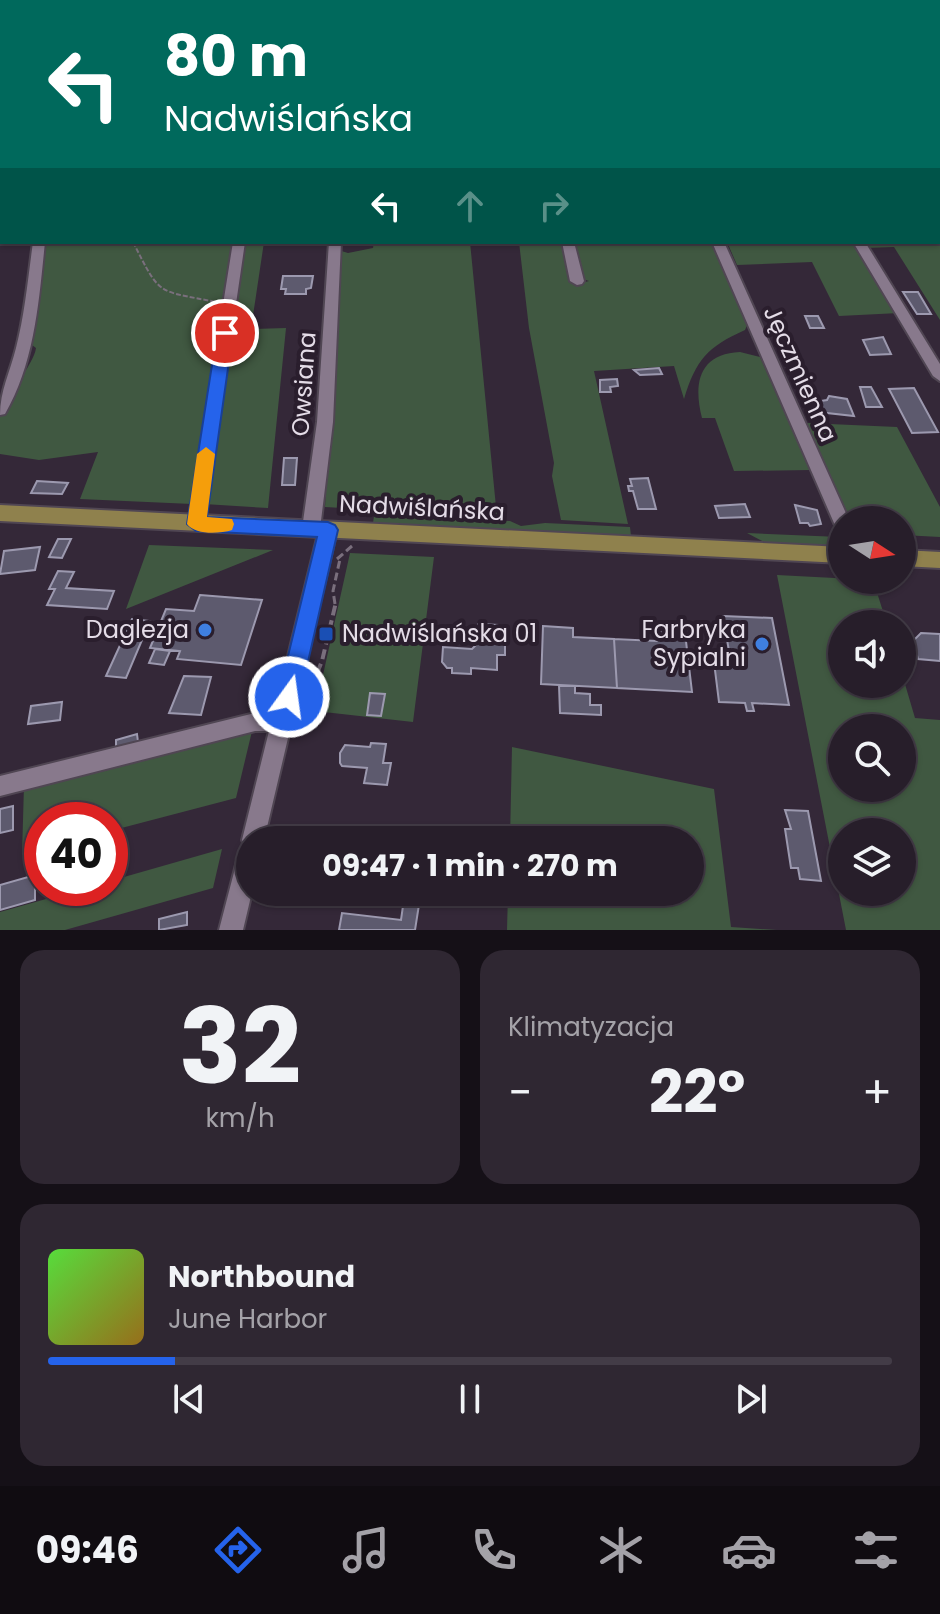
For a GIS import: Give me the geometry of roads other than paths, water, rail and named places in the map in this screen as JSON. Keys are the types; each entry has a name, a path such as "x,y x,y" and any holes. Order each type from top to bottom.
{"main road":[{"name":"Nadwiślańska","path":"0,513 828,554"},
{"path":"916,559 940,560"}],"street":[{"path":"0,410 17,376 39,244"},
{"path":"196,524 239,244"},
{"name":"Owsiana","path":"257,826 283,722 319,529 335,244"},
{"path":"568,244 577,281"},
{"name":"Jęczmienna","path":"719,244 834,506"},
{"path":"860,244 940,376"},
{"path":"0,786 255,722 283,722"},
{"path":"231,930 237,906"}],"place":[{"name":"Daglezja","path":"205,630"},
{"name":"Nadwiślańska 01","path":"326,634"},
{"name":"Farbryka Sypialni","path":"762,644"}]}
